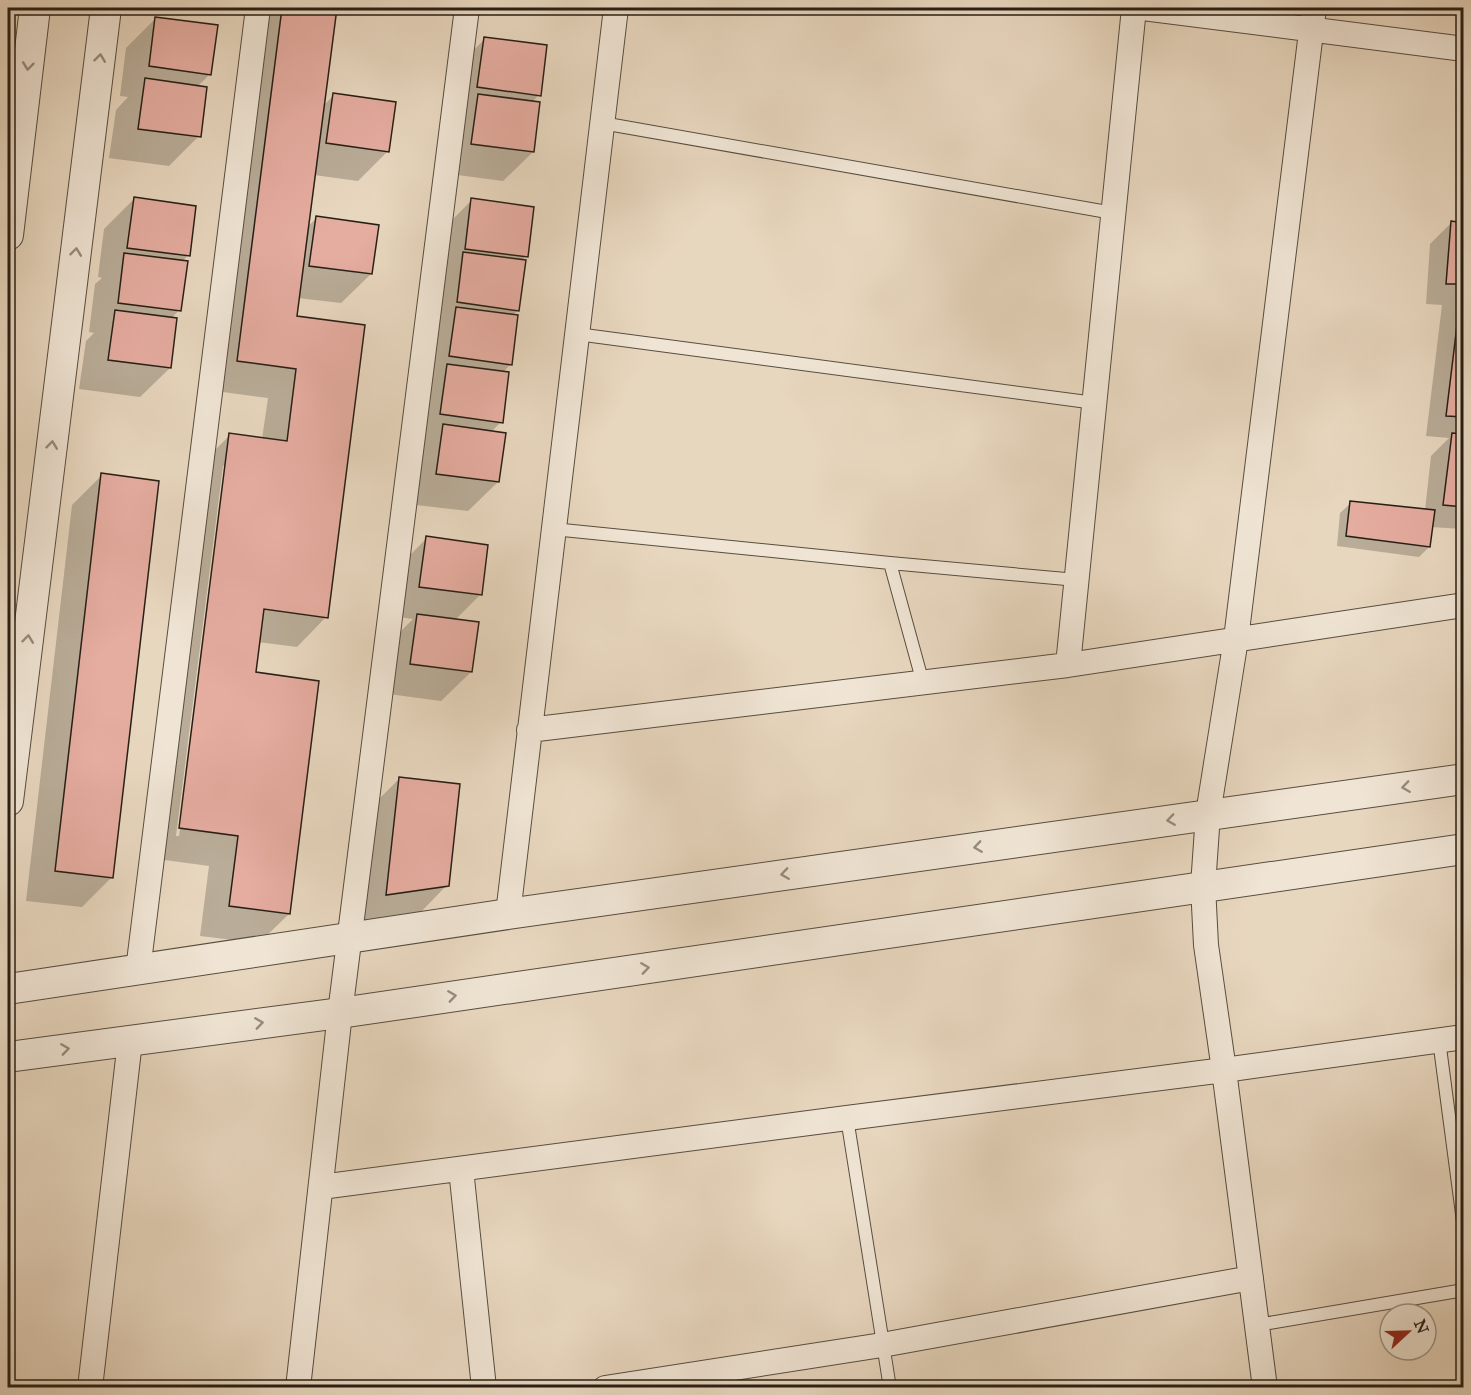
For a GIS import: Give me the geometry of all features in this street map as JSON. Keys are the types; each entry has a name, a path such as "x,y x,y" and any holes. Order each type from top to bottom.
{"street":[{"path":"8,235 35,8"},
{"path":"8,801 106,8"},
{"path":"138,970 258,8"},
{"path":"298,1388 340,1013 466,8"},
{"path":"508,914 616,8"},
{"path":"1068,665 1134,8"},
{"path":"1143,8 1312,19 1464,49"},
{"path":"1265,1388 1206,945 1203,886 1209,814 1236,639 1312,19"},
{"path":"529,730 1068,665 1464,605"},
{"path":"8,989 508,914 1464,779"},
{"path":"8,1057 340,1013 1464,849"},
{"path":"321,1187 1464,1037"},
{"path":"90,1388 130,1041"},
{"path":"461,1169 484,1388"},
{"path":"605,1388 882,1345 1251,1278"}],"lane":[{"path":"602,123 1113,213"},
{"path":"577,334 1095,403"},
{"path":"554,529 1077,580"},
{"path":"890,563 923,683"},
{"path":"1439,1040 1464,1229"},
{"path":"847,1118 890,1388"},
{"path":"1257,1325 1464,1290"}],"building":[{"path":"282,8 337,8 297,316 365,325 328,618 264,609 256,672 319,681 290,914 229,906 238,836 179,828 229,433 287,441 296,369 237,361"},
{"path":"155,17 218,25 211,75 149,66"},
{"path":"484,37 547,45 541,96 477,87"},
{"path":"145,78 207,87 201,137 138,129"},
{"path":"333,93 396,102 389,152 326,143"},
{"path":"478,94 540,102 534,152 471,144"},
{"path":"134,197 196,206 190,256 127,248"},
{"path":"471,198 534,207 528,257 465,249"},
{"path":"316,216 379,225 372,274 309,266"},
{"path":"1451,221 1464,223 1464,417 1446,416 1462,284 1446,284"},
{"path":"463,252 526,260 519,311 457,302"},
{"path":"124,253 188,261 181,311 118,303"},
{"path":"456,307 518,315 512,365 449,356"},
{"path":"115,310 177,318 171,368 108,360"},
{"path":"447,364 509,372 503,423 440,414"},
{"path":"443,424 506,433 499,482 436,474"},
{"path":"1452,433 1464,434 1464,507 1443,505"},
{"path":"101,473 159,481 113,878 55,871"},
{"path":"1350,501 1435,510 1430,547 1346,536"},
{"path":"426,536 488,545 482,595 419,587"},
{"path":"417,614 479,622 472,672 410,664"},
{"path":"399,777 460,784 449,886 386,895"}]}
